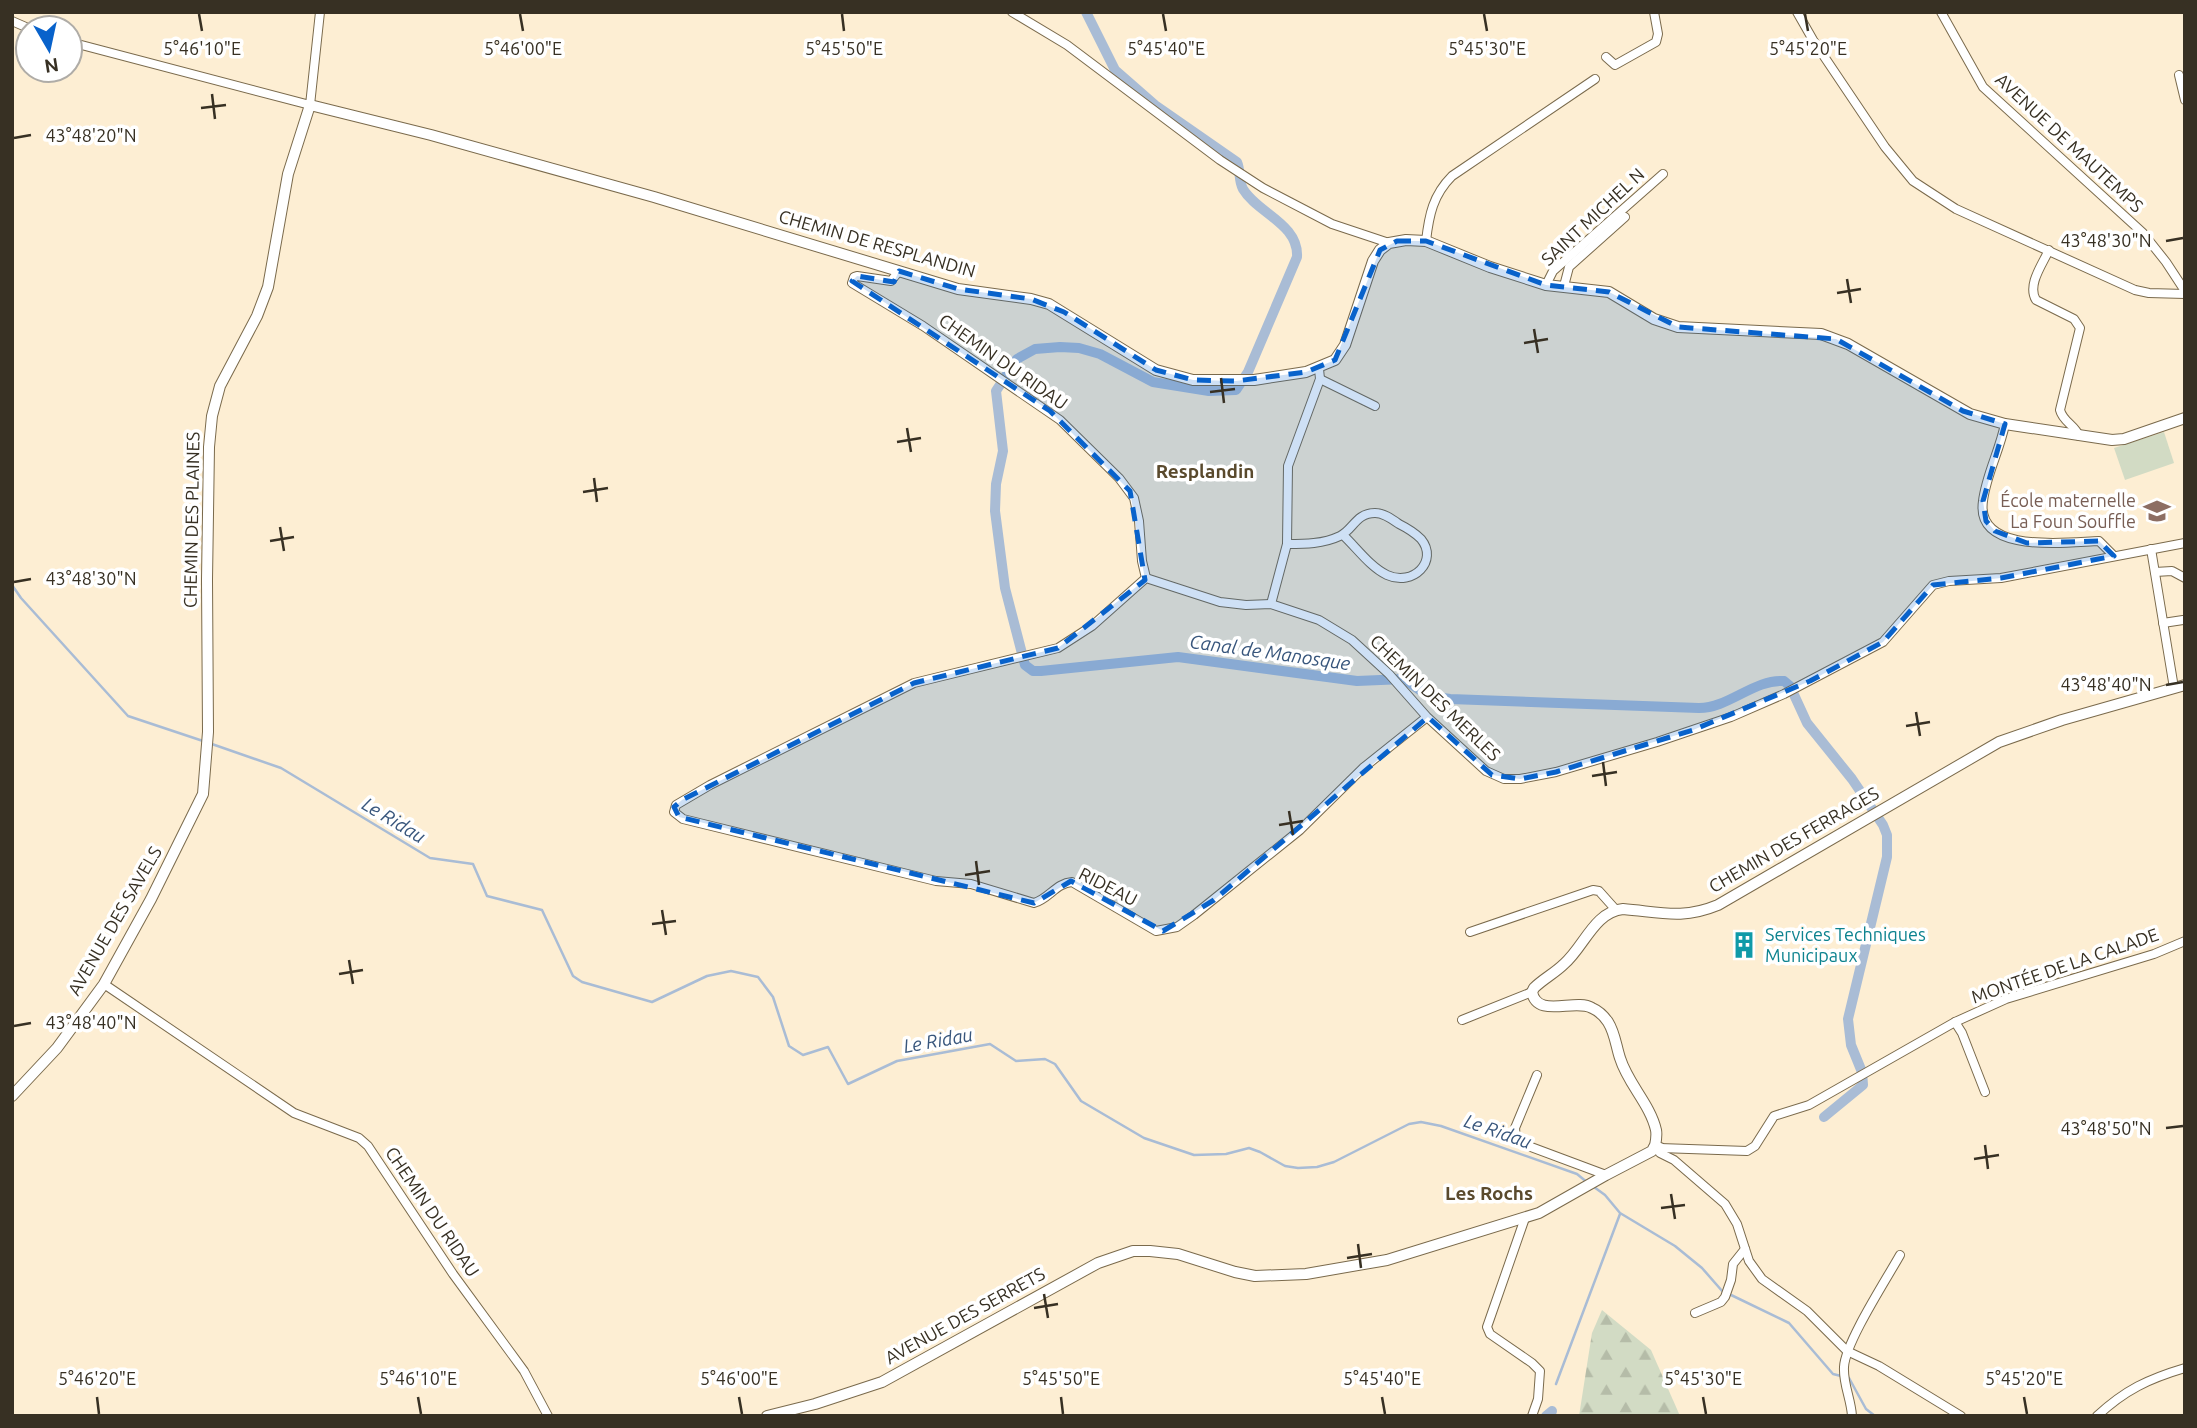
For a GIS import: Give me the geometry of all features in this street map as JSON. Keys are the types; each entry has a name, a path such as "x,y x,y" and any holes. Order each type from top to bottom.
{"street":[{"path":"1012,12 1067,45 1244,176 1316,217 1388,243 1406,240 1426,242 1546,285 1609,292 1654,319 1688,329 1814,333 1836,338 1963,411 2005,424 2112,440 2124,439 2185,418"},
{"path":"1606,57 1615,65 1656,42 1658,34 1654,12"},
{"path":"1797,12 1885,147 1913,181 1956,209 2135,290 2149,293 2185,292"},
{"name":"AVENUE DE MAUTEMPS","path":"1941,12 1983,87 2136,226 2160,254 2185,292"},
{"path":"84,46 310,105 320,13"},
{"path":"2179,75 2185,100"},
{"path":"1426,242 1431,207 1440,188 1452,176 1595,79"},
{"name":"CHEMIN DE RESPLANDIN","path":"310,105 431,135 654,197 958,289 1049,304 1156,370 1193,380 1236,382 1320,374"},
{"name":"CHEMIN DES PLAINES","path":"208,737 207,580 212,416 218,393 239,346 257,316 268,287 288,174 310,105"},
{"name":"SAINT MICHEL N","path":"1546,285 1553,271 1663,174"},
{"path":"1564,286 1569,267 1625,217"},
{"path":"1271,604 1287,544 1288,466 1320,374 1344,349 1373,261 1388,243"},
{"path":"2049,250 2034,281 2032,292 2036,300 2072,318 2080,328 2081,334 2060,408 2062,417 2076,428 2079,436"},
{"name":"CHEMIN DU RIDAU","path":"899,271 891,281 857,276 852,283 923,326 1060,420 1130,491 1137,509 1146,578"},
{"path":"1320,374 1375,406"},
{"path":"2005,424 1983,501 1984,515 1989,526 2001,535 2017,541 2099,541 2114,556"},
{"path":"1287,544 1310,544 1343,535 1351,524 1365,515 1376,513 1386,515 1412,531 1423,543 1426,553 1422,569 1409,578 1396,578 1386,574 1343,535"},
{"name":"CHEMIN DES MERLES","path":"1146,578 1168,587 1227,603 1258,606 1271,604 1319,620 1342,632 1389,674 1427,717 1492,775 1504,779 1520,779 1556,772 1657,742 1731,716 1799,687 1883,642 1933,584 2001,578 2185,542"},
{"path":"2151,549 2163,623 2180,687"},
{"path":"2155,572 2172,571 2185,578"},
{"name":"RIDEAU","path":"1146,578 1092,626 1054,650 924,679 682,800 674,807 676,816 936,881 971,884 1034,903 1041,901 1064,883 1072,882 1150,928 1163,931 1187,920 1214,900 1300,830 1363,768 1427,717"},
{"path":"2163,623 2183,620"},
{"name":"CHEMIN DES FERRAGES","path":"1616,910 1672,915 1704,911 1999,742 2062,720 2180,687"},
{"name":"AVENUE DES SAVELS","path":"12,1096 57,1048 104,984 203,794 208,737"},
{"path":"1462,1020 1532,992 1568,961 1604,917 1616,910 1599,891 1593,890 1470,932"},
{"name":"MONTÉE DE LA CALADE","path":"1657,1150 1747,1150 1757,1144 1774,1116 1809,1105 1955,1022 2006,999 2154,954 2185,941"},
{"name":"CHEMIN DU RIDAU","path":"104,984 293,1113 359,1138 368,1146 453,1274 524,1371 548,1416"},
{"path":"1532,992 1533,999 1548,1007 1581,1004 1603,1015 1610,1025 1626,1074 1656,1130 1657,1150 1674,1160 1725,1204 1737,1224 1754,1270 1762,1279 1807,1311 1847,1351 1879,1366 1961,1416"},
{"name":"MONTÉE DE LA CALADE","path":"1955,1022 1962,1033 1985,1092"},
{"path":"1537,1075 1516,1128 1516,1139 1596,1181"},
{"name":"AVENUE DES SERRETS","path":"766,1416 815,1404 882,1382 1106,1259 1133,1251 1178,1254 1255,1276 1306,1274 1387,1260 1539,1213 1657,1150"},
{"path":"1525,1218 1487,1327 1490,1334 1540,1371 1538,1399 1532,1416"},
{"path":"1695,1313 1721,1302 1727,1293 1733,1264 1745,1249"},
{"path":"1852,1416 1844,1381 1847,1351 1900,1255"},
{"path":"2097,1416 2120,1395 2134,1387 2185,1368"}],"highlighted area":[{"path":"1397,241 1426,241 1546,285 1609,292 1678,327 1836,339 1963,411 2005,424 1983,501 1986,521 1995,531 2027,543 2099,541 2114,556 2001,578 1933,585 1883,642 1810,681 1693,730 1556,772 1520,779 1492,775 1428,717 1214,900 1163,931 1071,881 1034,903 679,817 674,807 682,800 914,683 1058,648 1145,580 1130,491 1050,411 852,281 857,276 894,282 899,271 958,289 1031,299 1064,312 1156,370 1193,380 1236,381 1306,372 1335,360 1380,250"}],"green space":[{"path":"2164,432 2174,463 2125,480 2114,448"},
{"path":"1602,1310 1651,1350 1680,1416 1579,1416 1592,1333"}],"waterway":[{"name":"Canal de Manosque","path":"1086,12 1115,70 1155,105 1237,162 1243,189 1284,227 1296,246 1297,257 1248,372 1236,390 1209,391 1153,382 1100,354 1079,348 1035,349 1017,359 996,391 1003,451 996,484 995,511 1005,588 1025,665 1033,671 1041,671 1178,657 1357,681 1404,679 1429,696 1450,699 1699,708 1721,704 1762,684 1784,681 1790,686 1807,723 1852,779 1887,835 1887,857 1848,1019 1851,1045 1862,1072 1863,1085 1824,1117"},
{"name":"Le Ridau","path":"12,585 128,716 203,741"},
{"name":"Le Ridau","path":"209,743 281,768 430,858 473,864 487,896 542,910 573,976 582,982 652,1002 707,976 731,971 758,977 773,997 789,1046 803,1055 828,1047 848,1084 897,1061 990,1044 1016,1061 1045,1059 1055,1064 1081,1101 1144,1138 1194,1155 1226,1154 1249,1148 1285,1166 1317,1167 1334,1162 1409,1124 1421,1122 1441,1126 1577,1174 1588,1183"},
{"name":"Le Ridau","path":"1594,1187 1605,1195 1620,1213 1675,1246 1702,1268 1723,1292"},
{"path":"1556,1384 1620,1214"},
{"name":"Le Ridau","path":"1729,1294 1789,1323 1833,1374 1849,1378 1866,1409 1875,1416"},
{"name":"Canal de Manosque","path":"1546,1416 1552,1411"}],"place":[{"name":"École maternelle La Foun Souffle","path":"2157,511"},
{"name":"Services Techniques Municipaux","path":"1744,945"}],"district":[{"name":"Resplandin","path":"1205,471"},
{"name":"Les Rochs","path":"1489,1193"}]}
